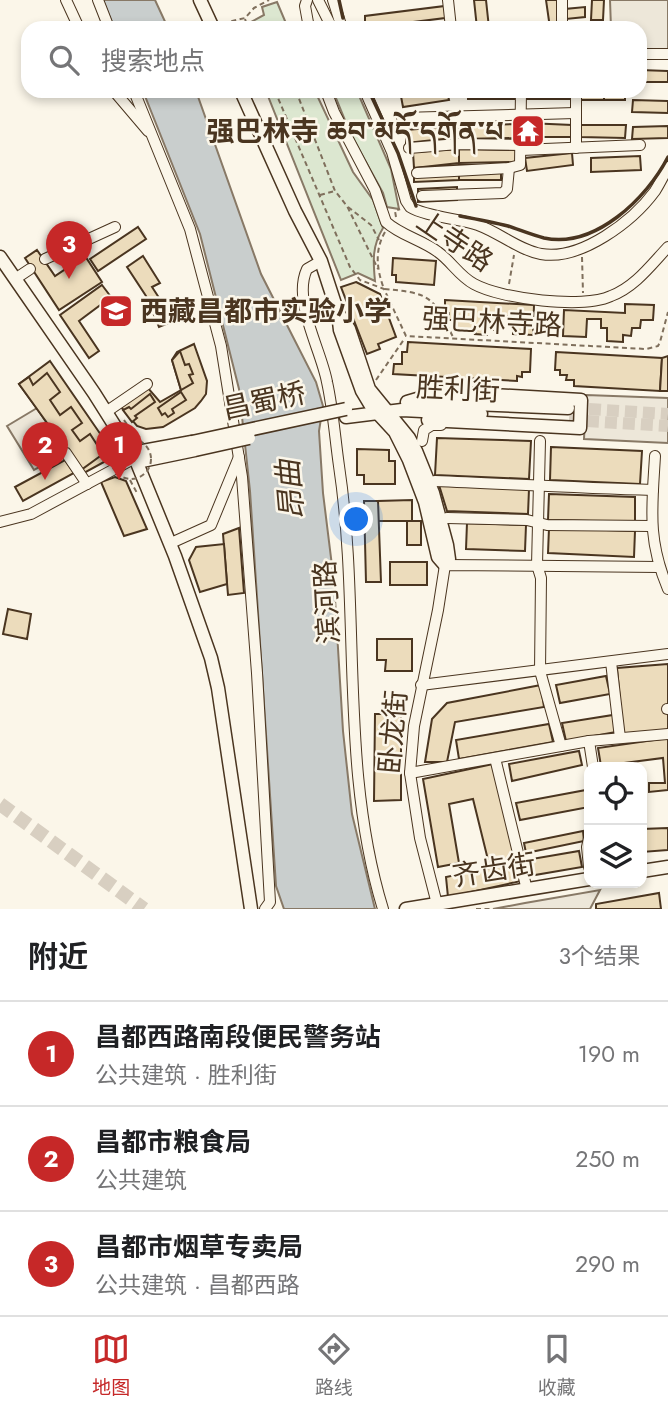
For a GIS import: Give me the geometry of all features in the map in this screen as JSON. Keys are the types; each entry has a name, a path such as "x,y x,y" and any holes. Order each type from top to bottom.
{"main road":[{"path":"200,0 209,21"},
{"path":"244,98 295,211 321,261 338,313 340,330 357,378 403,447 425,502 438,557 445,565"},
{"path":"0,257 106,412 134,458 171,543 211,658 218,688 251,909"},
{"path":"338,313 349,329 378,409"},
{"path":"407,402 441,392 581,400 580,428 428,420"},
{"name":"胜利街","path":"346,413 407,402 446,402 568,414 378,409"},
{"name":"卧龙街","path":"378,409 419,446 447,545 449,559 445,565"},
{"path":"419,446 416,434 428,420 450,411"},
{"name":"昌蜀桥","path":"134,458 346,413"},
{"path":"647,870 668,867"},
{"name":"齐齿街","path":"406,909 584,880"}],"street":[{"path":"66,0 76,21"},
{"path":"98,0 106,21"},
{"path":"307,0 305,6 308,21"},
{"path":"318,0 328,21"},
{"path":"333,0 340,21"},
{"path":"448,0 450,21"},
{"path":"562,0 562,21"},
{"path":"647,54 668,54"},
{"path":"120,98 151,134"},
{"path":"137,98 190,229 221,346 239,457 258,687 270,902 265,909"},
{"name":"上寺路","path":"329,98 378,196 383,217 392,227 437,251 473,284 507,296 583,302 609,298 629,286 668,247"},
{"path":"368,98 392,152 406,201 415,210 470,223 542,255 581,249 603,237 632,215 654,191 668,167"},
{"path":"417,173 509,168 520,165 521,98"},
{"path":"576,98 576,148"},
{"path":"402,118 575,113"},
{"path":"409,148 458,144 576,148 640,145"},
{"path":"422,196 503,193 507,189 509,168"},
{"path":"45,259 115,228"},
{"name":"滨河路","path":"321,261 307,269 303,290 307,317 327,382 342,488 361,800 374,881 383,909"},
{"path":"15,279 30,269"},
{"path":"106,412 147,384"},
{"path":"419,446 424,430 437,425 584,434"},
{"path":"540,441 537,523 537,565 541,578 540,671 561,746"},
{"path":"66,453 87,484"},
{"path":"655,456 650,526 659,567 668,589"},
{"path":"171,543 211,525 239,457"},
{"path":"0,522 31,514 134,458"},
{"path":"435,481 653,490"},
{"path":"447,518 650,526"},
{"path":"445,565 659,567"},
{"name":"卧龙街","path":"437,904 420,838 410,773 410,752 445,565"},
{"path":"421,685 668,654"},
{"path":"611,662 620,738"},
{"path":"410,773 589,741 668,734"},
{"path":"589,741 592,762"},
{"path":"495,758 527,890"}],"path":[{"path":"234,21 245,18 254,8 269,0"},
{"name":"强巴林寺路","path":"278,98 355,276 384,289 406,337 646,349 658,346 668,312"},
{"path":"299,98 335,191 347,206 378,269 384,289 407,291 431,299 454,339"},
{"path":"319,195 335,191"},
{"path":"378,269 379,246 392,227 395,211 406,208 406,201"},
{"path":"347,206 371,225 380,242"},
{"path":"507,296 516,244"},
{"path":"581,249 583,302"},
{"path":"369,389 406,337"},
{"path":"102,431 113,450"},
{"path":"129,439 141,442 150,450 152,456 150,468 142,477 130,480 114,470 111,463 113,450 122,441 129,439"},
{"path":"130,480 136,494"}],"green space":[{"path":"277,2 285,21 253,21 264,15 262,7"},
{"path":"269,98 318,98 353,172 373,200 383,228 374,254 375,281 358,273 341,280"},
{"path":"336,98 360,98 391,169 399,209 387,207 383,193 351,135"}],"shaded area":[{"path":"610,0 668,0 668,54 647,54 647,21 611,21"},
{"path":"586,395 668,398 668,443 584,439"},
{"path":"37,408 66,453 34,470 7,426"},
{"path":"600,890 590,909 493,909 525,903"}],"water":[{"path":"103,0 155,0 165,21 111,21"},
{"name":"昂曲","path":"146,98 198,98 261,274 316,382 323,406 319,431 323,493 334,582 343,731 352,814 375,909 284,909 276,886 250,491 239,389 200,234"}],"building":[{"path":"474,0 486,0 488,21 476,21"},
{"path":"546,0 557,0 559,21 549,21"},
{"path":"592,0 604,0 603,20 591,20"},
{"path":"445,6 445,18 421,21 365,21 365,16"},
{"path":"585,7 585,17 566,19 565,9"},
{"path":"647,70 668,71 668,82 647,82"},
{"path":"401,98 449,100 403,107"},
{"path":"579,98 604,98 604,100"},
{"path":"604,98 625,98 625,100"},
{"path":"633,100 668,101 668,113 632,112"},
{"path":"527,123 572,125 572,137 527,137"},
{"path":"516,124 516,138 459,139 459,126"},
{"path":"580,125 626,125 625,138 580,137"},
{"path":"453,126 453,138 406,143 406,130"},
{"path":"668,126 668,138 632,139 633,127"},
{"path":"459,149 459,163 414,168 413,152"},
{"path":"459,149 516,150 517,162 459,163"},
{"path":"572,153 573,165 527,171 525,158"},
{"path":"640,156 641,170 591,172 591,158"},
{"path":"459,165 459,180 414,182 414,168"},
{"path":"459,165 501,165 501,180 459,180"},
{"path":"457,187 457,200 418,202 418,189"},
{"path":"138,227 146,239 98,271 90,259"},
{"path":"37,250 55,276 85,256 102,282 59,310 25,258"},
{"path":"143,256 160,283 152,287 163,304 169,323 159,327 146,296 127,267"},
{"path":"393,258 436,261 434,285 396,282 396,275 392,275"},
{"path":"356,282 380,294 396,337 378,344 380,349 367,354 341,287"},
{"path":"102,285 111,297 79,321 99,351 89,358 60,315"},
{"path":"445,300 534,305 533,335 513,334 514,316 500,316 500,321 494,320 494,330 487,330 487,335 475,334 476,331 456,330 456,320 449,320 449,313 445,313"},
{"path":"625,304 654,305 653,320 641,320 640,328 632,328 631,336 623,335 623,342 607,341 607,328 601,328 601,319 587,319 586,337 563,336 564,310 625,313"},
{"path":"408,342 531,349 530,372 522,372 522,377 517,376 517,381 393,374 394,364 402,364 402,352 407,352"},
{"path":"194,344 207,381 206,394 195,408 163,427 146,429 137,426 121,407 148,388 160,402 181,390 172,360 177,352"},
{"path":"180,351 185,365 189,364 193,374 189,375 193,383 181,390 172,360"},
{"path":"556,352 662,358 660,391 574,386 574,380 566,380 567,375 560,375 560,370 555,370"},
{"path":"668,356 668,391 660,391 662,358"},
{"path":"50,361 110,448 104,462 84,473 19,384"},
{"path":"47,373 60,392 50,400 60,415 71,407 82,423 72,430 80,441 90,434 103,454 81,470 19,384 29,377 33,385"},
{"path":"181,392 186,400 172,409 174,413 168,417 165,413 162,415 158,408"},
{"path":"150,394 155,402 135,416 137,418 132,422 123,410 129,407 131,409"},
{"path":"437,438 531,441 529,479 435,475"},
{"path":"551,447 642,451 640,484 550,480"},
{"path":"357,449 389,450 389,461 395,461 395,484 364,484 364,475 357,475"},
{"path":"65,460 74,473 23,501 15,487"},
{"path":"115,477 126,481 147,529 124,536 101,482"},
{"path":"439,485 529,489 528,514 447,511"},
{"path":"549,494 635,497 635,522 548,520"},
{"path":"412,500 412,521 378,521 378,501"},
{"path":"364,501 378,501 381,582 366,582"},
{"path":"407,521 421,521 421,545 407,545"},
{"path":"467,523 526,525 525,551 466,549"},
{"path":"239,528 244,593 228,595 223,534"},
{"path":"549,528 635,531 634,557 548,553"},
{"path":"224,544 227,584 200,592 189,560 196,547"},
{"path":"390,562 427,562 427,585 390,585"},
{"path":"8,609 31,614 27,639 3,634"},
{"path":"377,639 412,639 412,671 385,671 386,660 377,660"},
{"path":"668,664 668,730 623,734 617,668"},
{"path":"606,676 610,694 560,703 556,685"},
{"path":"541,685 544,707 455,722 447,762 425,762 432,719 447,703"},
{"path":"375,714 401,714 401,800 374,801"},
{"path":"613,715 616,732 566,741 562,723"},
{"path":"549,724 553,742 459,759 456,740"},
{"path":"668,738 668,790 649,792 649,783 665,783 663,758 600,762 598,748"},
{"path":"579,751 582,765 512,781 509,764"},
{"path":"493,764 521,881 448,897 446,877 490,868 473,799 449,804 459,863 438,867 423,779"},
{"path":"584,790 584,808 520,820 516,803"},
{"path":"668,828 668,850 647,852 647,829"},
{"path":"583,831 584,841 526,853 524,843"},
{"path":"579,851 582,867 529,876 526,860"},
{"path":"659,893 661,909 596,909 596,904"}],"tunnel":[{"path":"571,408 668,414"},
{"path":"569,420 668,426"},
{"path":"0,804 144,909"}],"wall":[{"path":"339,0 343,18"},
{"path":"372,98 398,153 416,206"},
{"path":"460,216 508,226 544,238 582,236 600,228 633,204 659,173 668,157"}],"place":[{"name":"强巴林寺 ཆབ་མདོ་དགོན་པ","path":"528,131"},
{"name":"昌都市烟草专卖局","path":"69,279"},
{"name":"西藏昌都市实验小学","path":"116,311"},
{"name":"昌都市粮食局","path":"45,480"},
{"name":"昌都西路南段便民警务站","path":"119,480"}]}
